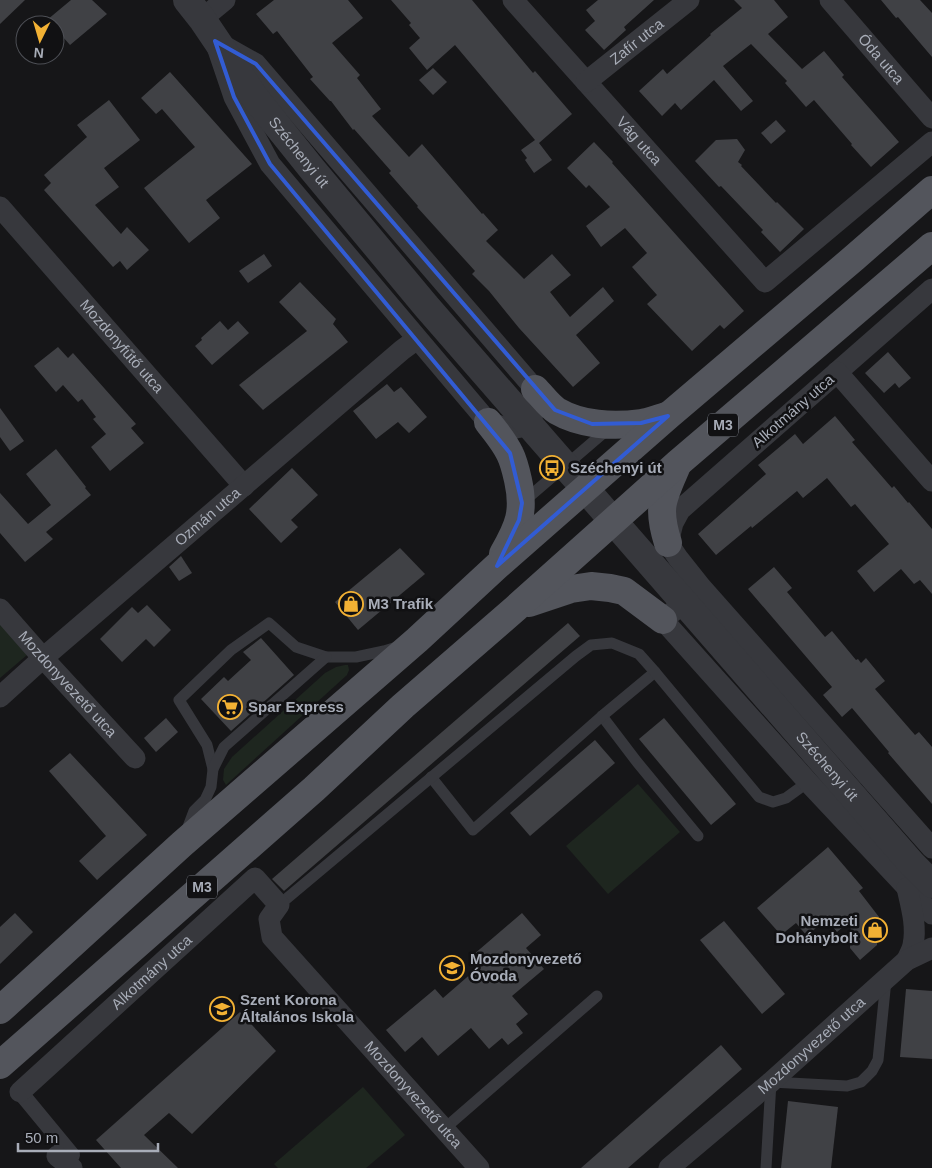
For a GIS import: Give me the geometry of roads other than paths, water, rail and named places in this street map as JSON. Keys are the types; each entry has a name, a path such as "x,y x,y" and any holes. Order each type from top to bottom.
{"main road":[{"path":"0,1010 182,844 417,640 497,566 668,416 932,190"},
{"name":"M3","path":"0,1065 677,464 932,246"},
{"path":"535,389 555,410 592,424 641,423 668,416"},
{"path":"488,422 510,453 515,465 522,503 519,520 497,566"},
{"path":"668,543 661,516 662,500 677,464"},
{"path":"516,608 571,589 591,586 624,591 663,620"}],"street":[{"path":"201,20 225,0"},
{"name":"Vág utca","path":"513,0 764,282 932,142"},
{"name":"Zafír utca","path":"586,82 689,0"},
{"name":"Óda utca","path":"830,0 932,118"},
{"path":"201,20 256,64 535,389 536,401 534,410 526,425 511,428 488,422 270,164 234,98 201,20"},
{"name":"Széchenyi út","path":"201,20 256,99 426,306 921,871"},
{"name":"Mozdonyfűtő utca","path":"0,207 244,486"},
{"name":"Alkotmány utca","path":"668,543 673,523 680,510 932,289"},
{"name":"Ozmán utca","path":"0,697 43,658 417,339"},
{"path":"837,372 932,481"},
{"path":"668,543 921,871 932,914"},
{"path":"701,587 663,620 808,782 921,871"},
{"name":"Mozdonyvezető utca","path":"0,609 135,758"},
{"path":"907,960 913,946 913,913 921,871"},
{"name":"Alkotmány utca","path":"20,1092 255,878 279,905"},
{"name":"Mozdonyvezető utca","path":"279,905 269,919 272,937 479,1168"},
{"name":"Mozdonyvezető utca","path":"669,1168 771,1082 907,960 932,948"},
{"path":"20,1092 70,1162"}],"lane":[{"path":"522,503 613,424"},
{"path":"213,769 207,745 179,700 231,650 269,623 296,647 326,656 356,657 384,651 417,640"},
{"path":"279,905 591,645 612,643 639,654 759,797 773,802 786,798 808,782"},
{"path":"182,844 194,811 205,800 211,787 213,769 224,747 326,656"},
{"path":"431,777 473,830 602,716 655,672"},
{"path":"602,716 698,836"},
{"path":"766,1168 771,1082 847,1086 860,1082 866,1077 878,1060 886,978"},
{"path":"444,1129 597,996"}],"place":[{"name":"Széchenyi út","path":"552,468"},
{"name":"M3 Trafik","path":"351,604"},
{"name":"Spar Express","path":"230,707"},
{"name":"Nemzeti Dohánybolt","path":"875,930"},
{"name":"Mozdonyvezető Óvoda","path":"452,968"},
{"name":"Szent Korona Általános Iskola","path":"222,1009"}]}
